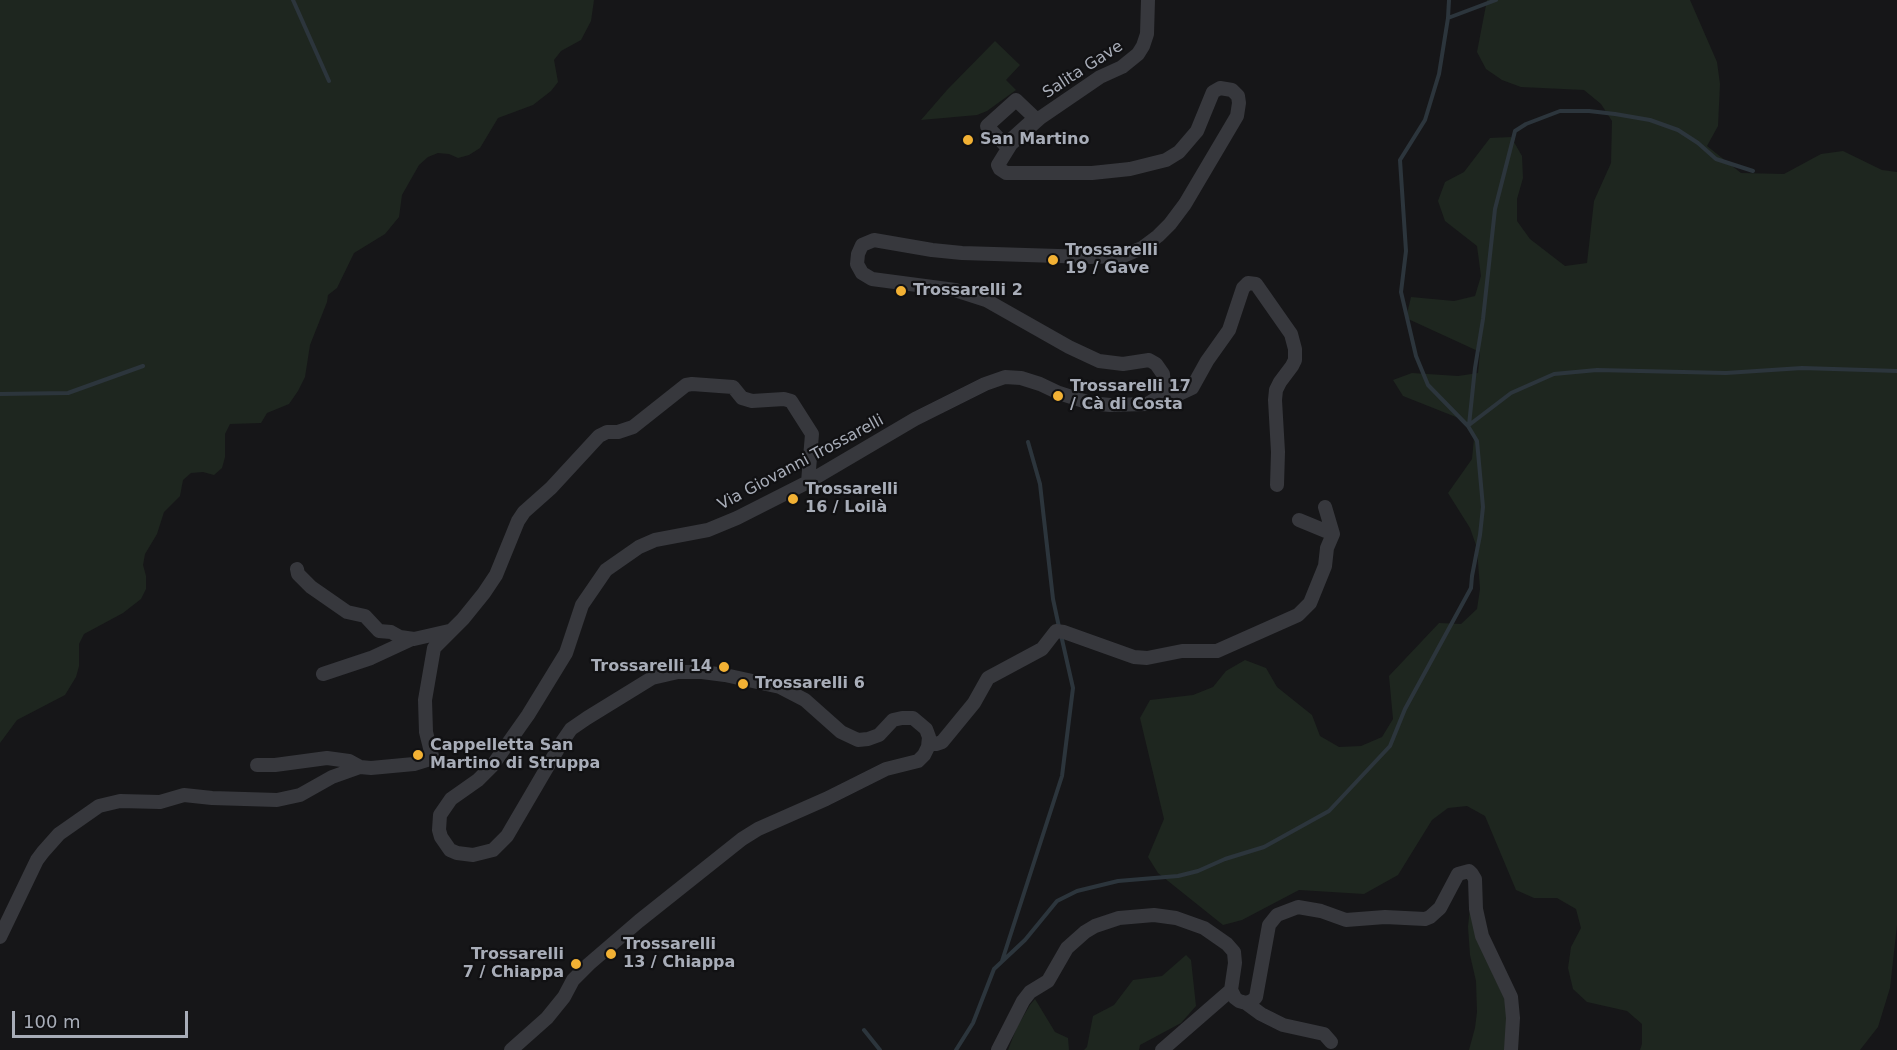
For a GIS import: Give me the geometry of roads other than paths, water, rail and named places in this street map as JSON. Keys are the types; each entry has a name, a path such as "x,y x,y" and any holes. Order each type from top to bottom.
{"street":[{"name":"Salita Gave","path":"1148,0 1146,40 1138,54 1040,118 1005,148 998,165 1002,171 1011,173 1092,173 1130,170 1156,163 1173,157 1189,142 1197,131 1213,92 1225,87 1235,92 1239,103 1237,116 1185,204 1158,236 1142,248 1123,256 996,255 932,250 874,240 862,245 858,254 859,269 872,279 970,294 999,307 1088,357 1110,363 1149,360 1156,364 1163,374 1164,386 1159,397 1153,402"},
{"name":"Via Giovanni Trossarelli","path":"929,742 928,733 913,718 893,720 874,737 864,740 852,739 793,692 768,683 702,672 678,672 652,678 571,729 507,836 499,845 487,853 473,855 457,853 450,850 441,837 440,815 451,799 478,780 492,766 528,715 566,653 582,605 606,570 639,547 655,540 708,530 738,518 808,482 915,419 985,384 1005,377 1021,378 1090,403 1110,405 1162,402 1192,388 1207,361 1229,330 1239,298 1247,284 1256,285 1291,334 1295,349 1295,360 1276,390 1277,485"},
{"path":"0,937 43,852 59,834 99,806 120,801 160,802 184,795 277,800 300,795 332,777 360,767 414,764 432,756 425,726 426,687 434,648 488,588 524,512 551,488 599,436 607,432 618,432 633,427 688,384 733,387 747,400 784,399 793,403 812,434 808,482"},
{"path":"511,1050 547,1018 564,997 573,980 589,964 742,839 758,829 886,769 918,760 924,755 929,742 939,744 948,735 974,704 988,678 1042,649 1056,631 1140,658 1182,651 1217,651 1293,618 1307,607 1318,588 1325,566 1327,548 1333,534 1325,507"},
{"path":"1299,520 1333,534"},
{"path":"297,568 302,579 341,609 365,616 379,631 414,639"},
{"path":"322,674 370,658 414,639 449,631"},
{"path":"257,765 327,758 349,761 360,767"},
{"path":"1246,1003 1256,997 1269,925 1277,915 1298,907 1321,911 1346,920 1385,917 1425,919 1440,908 1458,874 1469,871 1475,879 1476,909 1482,936 1511,997 1513,1018 1511,1050"},
{"path":"998,1050 1023,1001 1030,992 1047,981 1067,948 1095,926 1119,918 1145,915 1176,918 1204,928 1215,935 1234,952 1235,963 1231,990 1235,998 1283,1025 1324,1034 1331,1042"},
{"path":"1162,1050 1231,990"}],"waterway":[{"path":"293,0 329,81"},
{"path":"956,1050 973,1023 994,969 1025,940 1057,901 1077,891 1118,881 1178,876 1198,871 1225,859 1264,847 1329,811 1390,746 1405,709 1471,588 1483,507 1477,441 1468,426 1428,385 1416,356 1401,292 1406,251 1400,160 1425,120 1439,74 1449,0"},
{"path":"1448,18 1496,0"},
{"path":"1469,425 1495,209 1515,131 1526,124 1560,111 1615,114 1650,120 1678,130 1716,159 1753,171"},
{"path":"0,394 68,393 143,366"},
{"path":"1469,425 1511,393 1554,374 1597,370 1726,373 1802,368 1897,371"},
{"path":"1028,442 1040,484 1053,599 1059,627"},
{"path":"1002,961 1062,776 1073,688 1061,635"},
{"path":"864,1030 880,1050"}],"place":[{"name":"San Martino","path":"968,140"},
{"name":"Trossarelli 19 / Gave","path":"1053,260"},
{"name":"Trossarelli 2","path":"901,291"},
{"name":"Trossarelli 17 / Cà di Costa","path":"1058,396"},
{"name":"Trossarelli 16 / Loilà","path":"793,499"},
{"name":"Trossarelli 14","path":"724,667"},
{"name":"Trossarelli 6","path":"743,684"},
{"name":"Cappelletta San Martino di Struppa","path":"418,755"},
{"name":"Trossarelli 13 / Chiappa","path":"611,954"},
{"name":"Trossarelli 7 / Chiappa","path":"576,964"}]}
